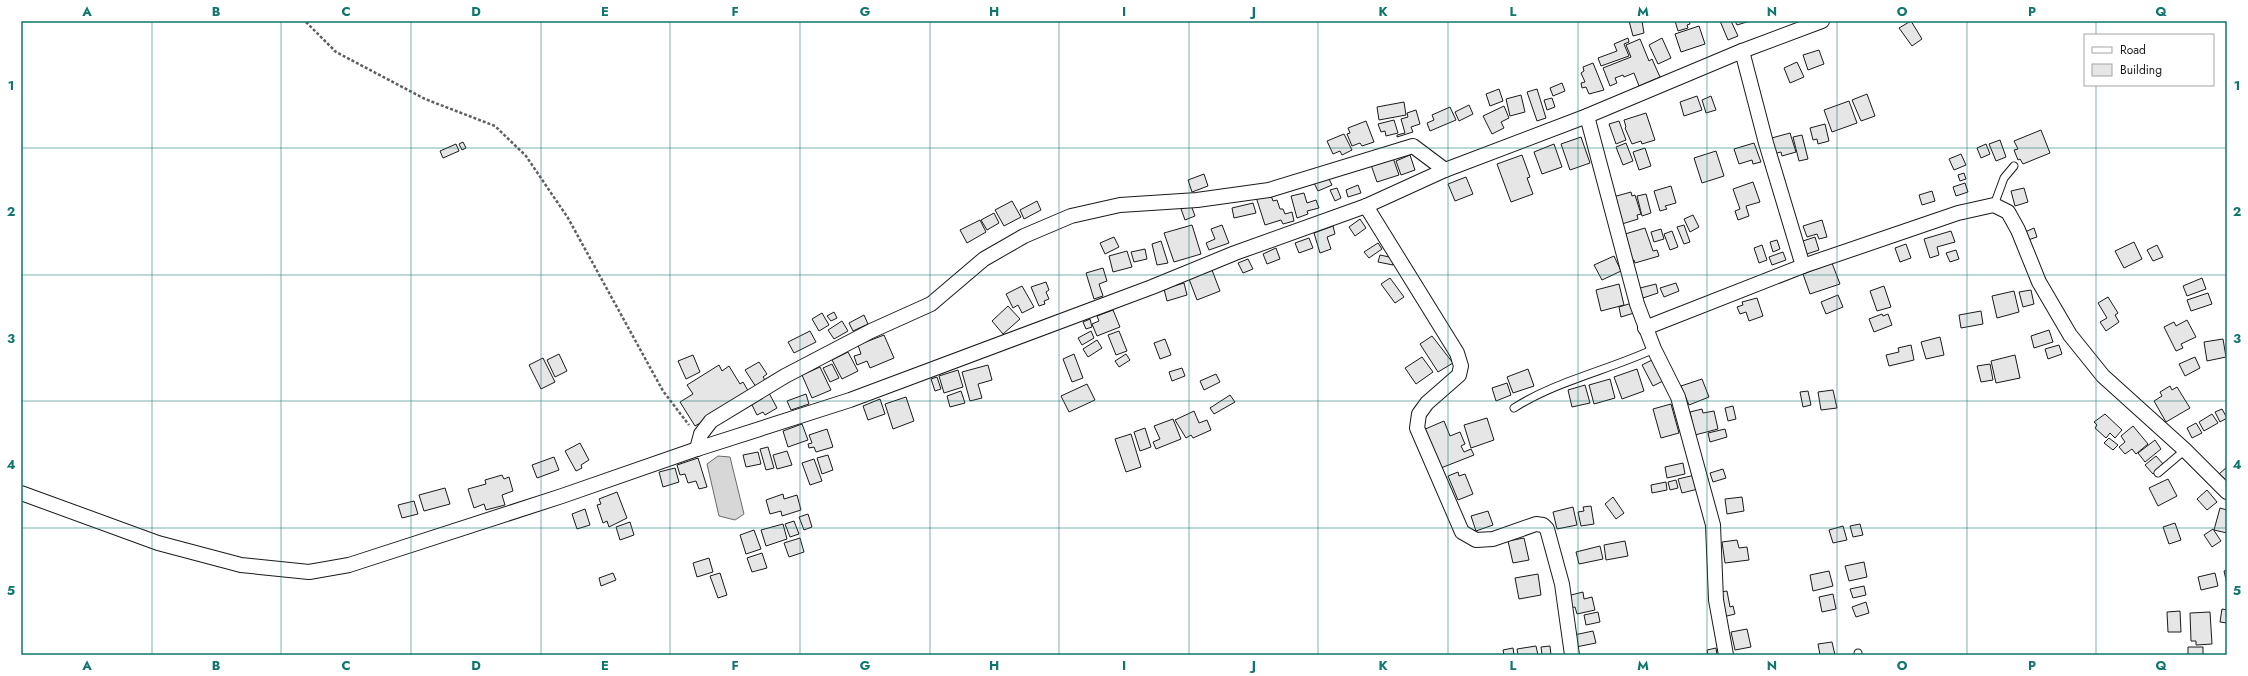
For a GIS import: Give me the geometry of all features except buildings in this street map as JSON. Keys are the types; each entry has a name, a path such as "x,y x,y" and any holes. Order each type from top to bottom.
{"street":[{"path":"21,493 165,545 241,565 309,572 349,565 606,482 697,449 850,400 1145,290 1235,253 1366,206 1445,170 1587,116 1742,51 1822,21"},
{"path":"1742,51 1766,144 1803,266"},
{"path":"1587,116 1645,328 1678,397 1713,525 1716,600 1726,655"},
{"path":"697,449 701,434 711,421 785,376 871,331 931,304 984,259 1024,236 1071,216 1120,205 1197,200 1269,190 1413,146 1445,170"},
{"path":"1645,328 1803,266 1958,213 1994,205 2008,212 2018,230 2039,282 2070,335 2103,376 2185,450 2227,492"},
{"path":"1366,206 1457,352 1461,366 1459,375 1427,403 1419,414 1417,428 1462,532 1476,540 1493,539 1536,524 1543,525 1547,529 1562,584 1572,655"}],"lane":[{"path":"1994,205 2004,178 2014,166"},
{"path":"1514,408 1533,396 1627,361 1654,349"},
{"path":"2158,473 2185,450"}],"path":[{"path":"306,22 336,52 425,99 495,126 526,156 568,218 663,391 690,427 701,434"}],"shaded area":[{"path":"718,456 730,457 744,514 735,520 719,516 707,464"}]}
